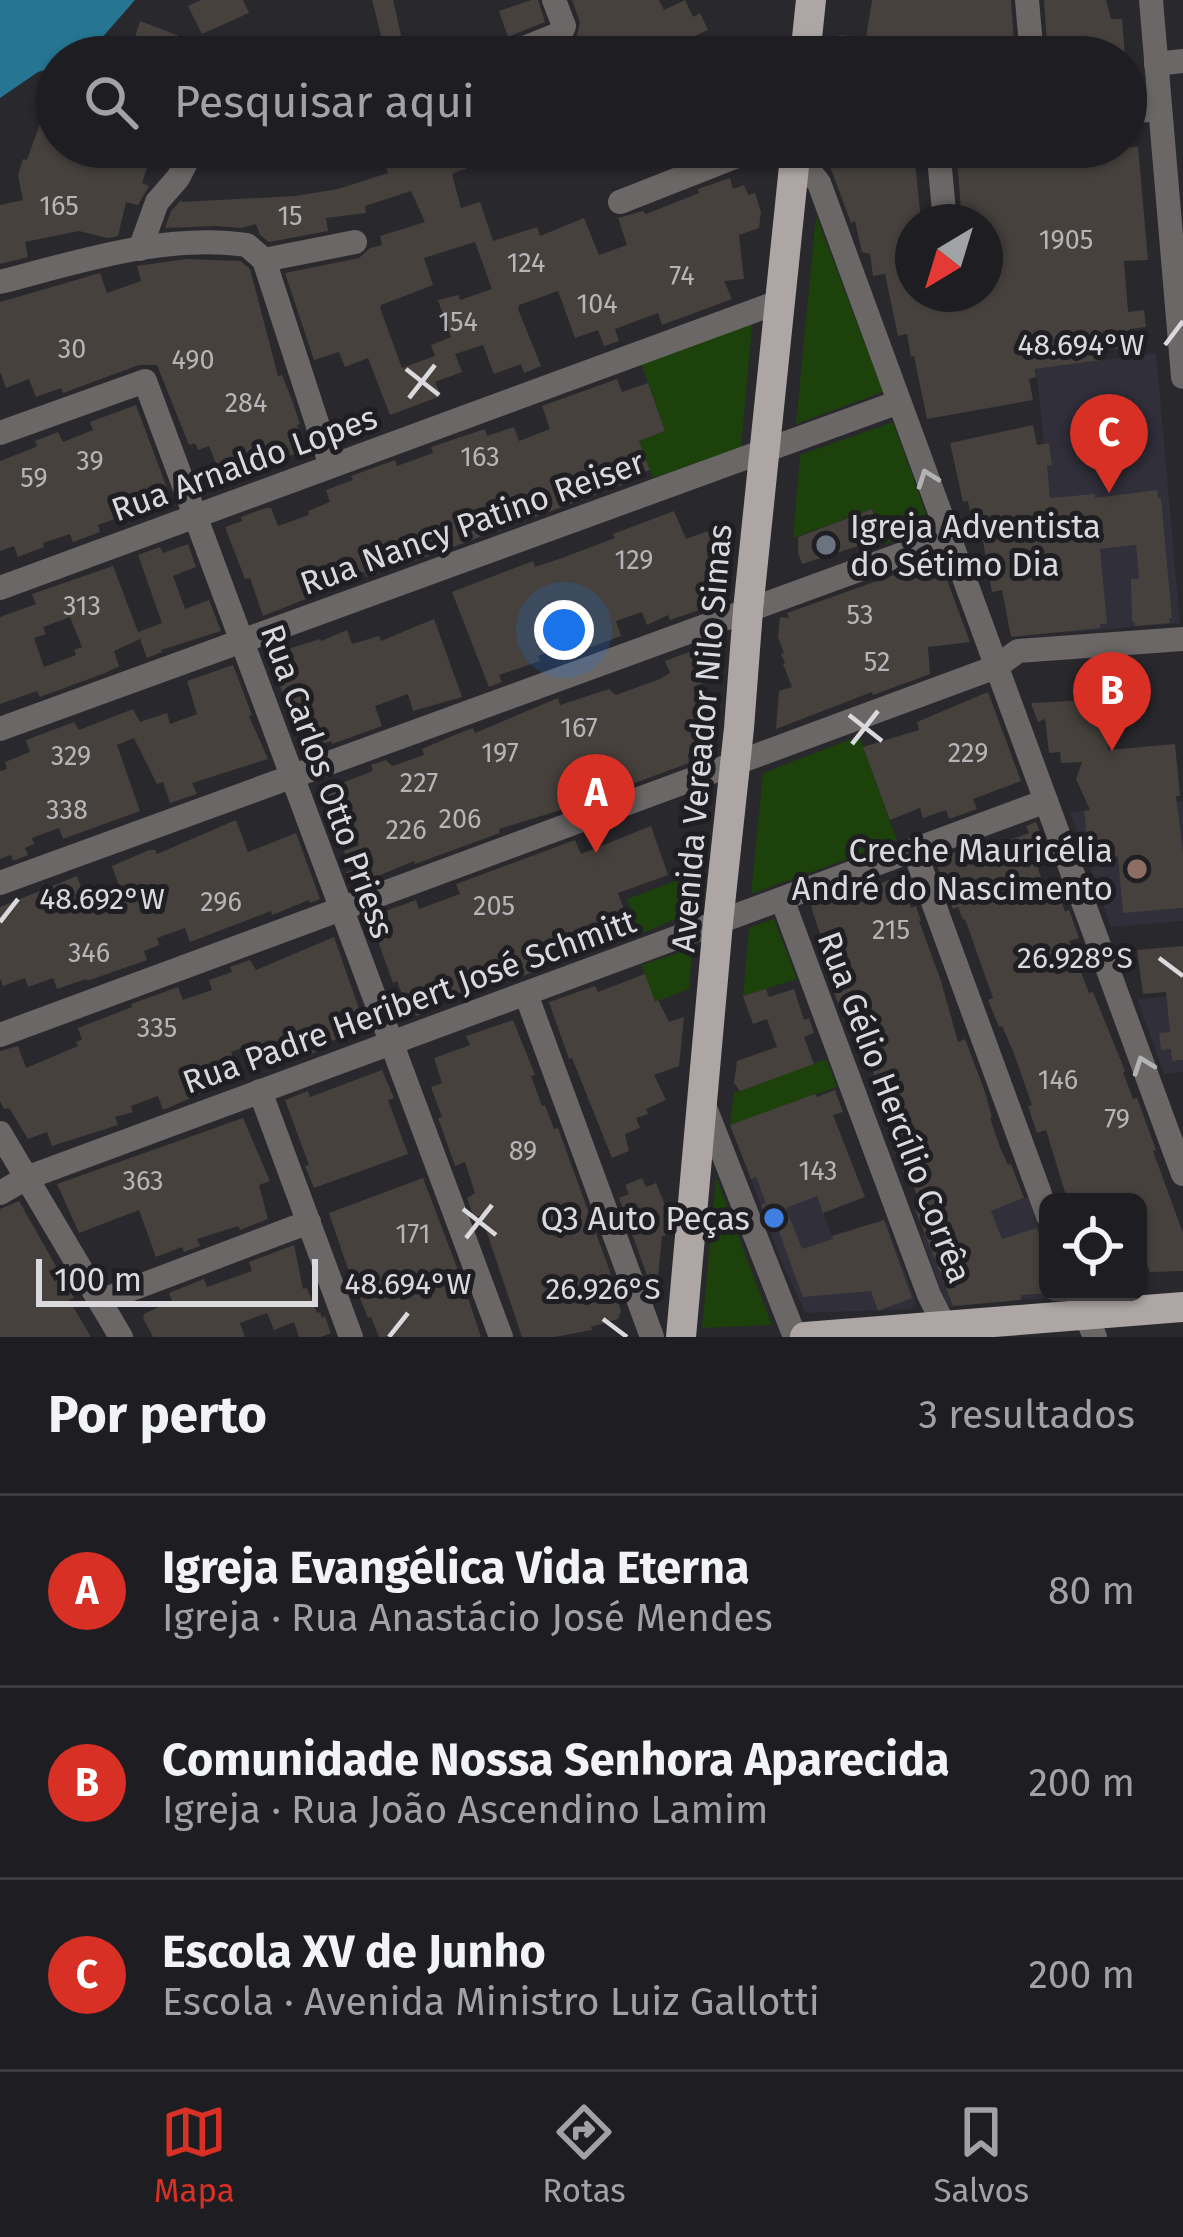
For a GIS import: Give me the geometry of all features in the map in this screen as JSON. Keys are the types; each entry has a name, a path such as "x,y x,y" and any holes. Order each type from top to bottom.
{"main road":[{"path":"807,36 811,0"},
{"name":"Avenida Vereador Nilo Simas","path":"681,1337 764,452 800,168"},
{"path":"805,1337 947,1331 1183,1307"}],"street":[{"path":"554,0 563,22 562,33 554,36"},
{"path":"1028,0 1031,36"},
{"path":"1150,0 1159,109 1176,219 1183,375"},
{"path":"1156,64 1183,61"},
{"path":"1147,110 1159,109"},
{"path":"140,249 157,202 183,168"},
{"path":"620,202 706,168"},
{"path":"809,168 1183,1174"},
{"path":"940,168 943,204"},
{"path":"263,260 355,242"},
{"path":"0,282 140,249 247,245 263,260 331,466"},
{"name":"Rua Arnaldo Lopes","path":"0,588 781,301"},
{"name":"Rua Carlos Otto Priess","path":"0,433 146,381 501,1337"},
{"name":"Rua Nancy Patino Reiser","path":"0,729 899,402"},
{"path":"0,883 949,537"},
{"path":"0,1035 996,667 1018,651 1183,639"},
{"name":"Rua Padre Heribert José Schmitt","path":"0,1193 26,1178 260,1090 1046,801"},
{"path":"914,850 1040,1193"},
{"name":"Rua Gélio Hercílio Corrêa","path":"782,899 929,1295 947,1331"},
{"path":"526,994 652,1337"},
{"path":"260,1090 351,1337"},
{"path":"703,1103 795,1337"},
{"path":"0,1133 121,1337"},
{"path":"100,1301 309,1222"}],"shaded area":[{"path":"1156,353 1180,623 1064,633 1036,369"},
{"name":"Creche Mauricélia André do Nascimento","path":"1183,801 1183,921 1111,927 1070,812"},
{"path":"1183,995 1183,1072 1164,1074 1137,999"},
{"path":"793,1132 833,1238 885,1220 914,1297 910,1309 804,1310 741,1152"},
{"path":"1028,1197 1039,1227 1039,1298 947,1307 921,1236"}],"green space":[{"path":"816,215 883,392 796,424"},
{"path":"750,324 741,447 653,478 639,441 665,431 641,363"},
{"path":"893,422 931,528 886,544 872,509 793,538 800,455"},
{"path":"859,736 897,841 751,894 763,773"},
{"path":"699,872 696,911 640,934 627,899"},
{"path":"774,919 797,979 743,996 749,928"},
{"path":"690,949 689,989 655,1002 641,965"},
{"path":"826,1059 837,1087 730,1125 734,1093"},
{"path":"716,1177 771,1323 771,1325 702,1328"}],"water":[{"path":"0,0 135,0 103,36 36,36 36,73 0,98"}],"building":[{"path":"201,0 243,0 249,13 202,34 188,6"},
{"path":"372,0 393,0 401,36 381,36"},
{"path":"538,0 545,22 508,36 499,11"},
{"path":"572,0 659,0 664,10 685,0 693,17 700,13 708,30 695,36 577,36 580,22"},
{"path":"872,0 1011,0 1014,36 866,36"},
{"path":"1044,0 1106,0 1111,19 1122,19 1123,36 1047,36"},
{"path":"140,21 179,36 135,36"},
{"path":"36,135 36,168 147,168 142,183 149,186 138,205 126,202 118,236 79,231 25,242 28,257 0,264 0,205 23,200 18,175 23,159 27,160"},
{"path":"386,168 467,168 452,174 461,208 480,202 493,241 537,227 540,236 584,218 599,255 627,245 618,218 646,214 730,178 733,189 744,185 748,195 755,193 761,212 759,228 739,235 744,279 724,281 732,299 662,325 658,313 615,329 619,341 604,346 598,330 575,338 558,291 518,309 541,366 524,373 521,364 494,374 483,345 455,354 462,372 435,382 441,396 390,415 368,358 345,367 339,352 314,360 285,273 359,258 382,245 380,236 425,222 411,191 365,206 366,213 326,218 328,231 269,242 256,224 165,228 171,211 183,198 181,202 295,196 388,173","holes":["475,242 492,289 460,300 458,295 438,300 451,337 431,345 435,356 402,368 381,305 433,285 424,258"]},
{"path":"831,168 916,168 919,204 895,204 895,312 1003,312 1003,204 961,204 958,168 1140,168 1148,260 1124,261 1128,312 1144,310 1146,327 1130,329 1131,348 1101,350 1102,360 1035,369 1036,377 1029,379 1033,400 927,419 907,334 898,336 885,274 873,276 870,254 862,252 855,221 851,223"},
{"path":"186,259 240,261 250,269 278,376 282,375 293,403 306,450 226,475 209,446 198,450 195,443 189,445 157,365 139,365 63,393 61,388 36,397 29,379 6,388 0,372 0,302 100,273 107,293 141,281 137,266"},
{"path":"617,379 622,392 648,383 665,431 639,441 650,470 624,480 625,484 412,562 409,553 382,563 384,571 329,583 331,589 263,616 225,527 266,508 271,508 278,526 309,515 308,511 330,502 326,490 353,480 351,476 395,460 397,466 433,453 431,447 485,429 487,436 514,427 519,441 550,429 542,406"},
{"path":"136,405 171,499 98,525 100,532 73,542 70,534 18,557 14,546 0,551 0,461 58,432 63,442 93,430 90,422"},
{"path":"1033,425 1037,445 1049,443 1050,498 1157,490 1170,623 1135,626 1132,621 1131,579 1139,579 1136,545 1100,549 1107,624 1011,637 1002,590 992,592 983,541 976,543 950,443"},
{"name":"Igreja Adventista do Sétimo Dia","path":"872,509 883,538 802,564 798,537"},
{"path":"674,511 686,539 732,522 722,602 647,625 642,612 616,621 621,636 575,653 572,644 538,656 540,661 499,675 502,682 489,687 452,592 533,561 535,567 562,558"},
{"path":"188,544 196,567 173,576 185,609 209,600 221,631 147,658 140,639 114,651 119,666 105,673 40,697 37,691 0,704 0,617 36,604 32,594 113,566 138,632 162,623 138,555 160,547 163,553","holes":["70,617 82,647 74,650 76,655 44,667 34,638 46,634 43,627"]},
{"path":"940,561 970,642 928,647 930,674 776,729 779,691 792,687 778,637 780,617 789,618 787,613"},
{"path":"434,619 462,697 413,711 408,694 375,706 382,726 306,750 266,652 321,641 347,630 352,644 379,636 381,641"},
{"path":"700,648 709,681 693,687 712,746 688,754 689,763 621,788 617,778 576,791 565,797 564,809 499,829 500,833 352,887 346,872 352,870 344,851 359,845 348,814 333,819 326,789 373,771 371,765 386,760 392,766 424,755 422,749 457,734 473,728 475,733 558,698 560,705 609,689 616,695 660,679 670,673 665,661"},
{"path":"1111,661 1112,671 1141,669 1142,691 1104,693 1108,750 1175,744 1183,908 1123,913 1118,856 1093,858 1087,837 1084,811 1090,810 1076,779 1082,762 1061,763 1060,752 1049,753 1045,719 1038,722 1031,703 1090,700 1088,662"},
{"path":"233,665 268,759 192,783 197,794 170,803 163,782 157,784 134,738 117,745 140,811 63,839 59,828 32,838 34,844 25,848 28,855 13,861 11,855 0,859 0,771 7,769 5,762 30,752 26,740 74,722 79,730 133,709 140,722 167,713 170,724 197,714 187,681"},
{"path":"988,692 1021,781 973,799 977,809 949,819 946,810 923,818 920,808 890,820 863,747 919,730 917,722"},
{"path":"236,820 248,852 296,833 320,899 272,915 271,911 190,942 185,928 157,938 159,945 144,951 147,960 87,981 57,989 53,978 28,987 25,978 3,986 0,907 77,876 85,899 119,886 112,866 149,850 157,854"},
{"path":"1036,822 1049,857 1036,862 1045,890 1056,886 1065,912 1069,910 1079,938 1069,941 1156,1150 1183,1233 1183,1271 1150,1272 1147,1193 1065,1193 1046,1130 1037,1133 1013,1051 988,1000 993,998 965,919 958,907 953,909 935,860 987,840 990,847 1029,833 1026,826"},
{"path":"651,826 668,875 618,893 626,915 606,922 612,940 587,949 581,934 543,948 549,964 534,972 428,1004 430,1011 416,1016 412,1006 407,1008 397,981 393,983 372,916 416,900 419,909 460,894 456,884 575,840 581,854"},
{"path":"899,876 911,908 916,906 958,1042 965,1039 1000,1147 1024,1198 991,1211 1002,1239 1037,1228 1039,1294 1021,1295 1021,1300 953,1306 915,1209 921,1207 911,1179 907,1181 887,1133 891,1132 873,1072 846,1010 841,1011 833,990 838,989 818,949 823,947 822,940 811,906"},
{"path":"334,937 365,1026 353,1030 355,1033 320,1045 322,1050 306,1056 304,1052 267,1066 259,1042 231,1052 240,1077 163,1110 158,1096 115,1117 118,1125 52,1146 47,1132 28,1139 9,1108 4,1109 0,1051 18,1046 26,1068 78,1046 76,1042 82,1040 78,1028 131,1004 178,987 183,1000 212,990 209,980 232,972 230,967 250,960 256,970"},
{"path":"1183,946 1183,1060 1172,1061 1171,1049 1161,1050 1159,1033 1170,1032 1166,992 1143,994 1137,950"},
{"path":"645,974 669,1022 684,1017 679,1066 654,1075 666,1100 636,1118 640,1128 625,1134 629,1151 612,1158 549,1002 595,986 598,992"},
{"path":"766,989 769,997 794,989 804,1020 809,1018 814,1033 804,1037 814,1064 740,1091 734,1083 737,1061 777,1047 767,1019 753,1024 743,996"},
{"path":"513,1020 542,1106 554,1129 558,1128 621,1311 618,1319 592,1330 522,1337 481,1215 474,1218 467,1198 475,1193 465,1162 455,1166 438,1118 442,1117 431,1087 442,1083 434,1058 470,1045 466,1036"},
{"path":"382,1070 408,1154 314,1188 285,1100 308,1091 310,1097"},
{"path":"835,1090 843,1112 833,1115 865,1197 823,1213 817,1196 786,1208 802,1249 884,1220 912,1298 878,1311 871,1291 803,1297 778,1229 771,1231 756,1177 751,1179 730,1125"},
{"path":"243,1118 270,1181 259,1185 268,1219 197,1239 200,1246 184,1252 182,1247 156,1257 139,1210 79,1233 57,1184"},
{"path":"423,1178 481,1337 379,1337 347,1266 329,1213"},
{"path":"642,1178 646,1187 656,1183 668,1213 658,1277 648,1278 619,1198 629,1194 625,1185"},
{"path":"19,1201 91,1337 0,1337 0,1209"},
{"path":"294,1245 303,1289 307,1288 317,1313 325,1316 331,1333 299,1337 294,1322 274,1330 267,1313 240,1323 245,1337 153,1337 144,1314 172,1301 169,1293 204,1279 207,1287 252,1271 249,1262"}],"place":[{"name":"Escola XV de Junho","path":"1109,493"},
{"name":"Igreja Adventista do Sétimo Dia","path":"826,545"},
{"name":"Comunidade Nossa Senhora Aparecida","path":"1112,751"},
{"name":"Igreja Evangélica Vida Eterna","path":"596,853"},
{"name":"Creche Mauricélia André do Nascimento","path":"1137,869"},
{"name":"Q3 Auto Peças","path":"774,1218"}]}
